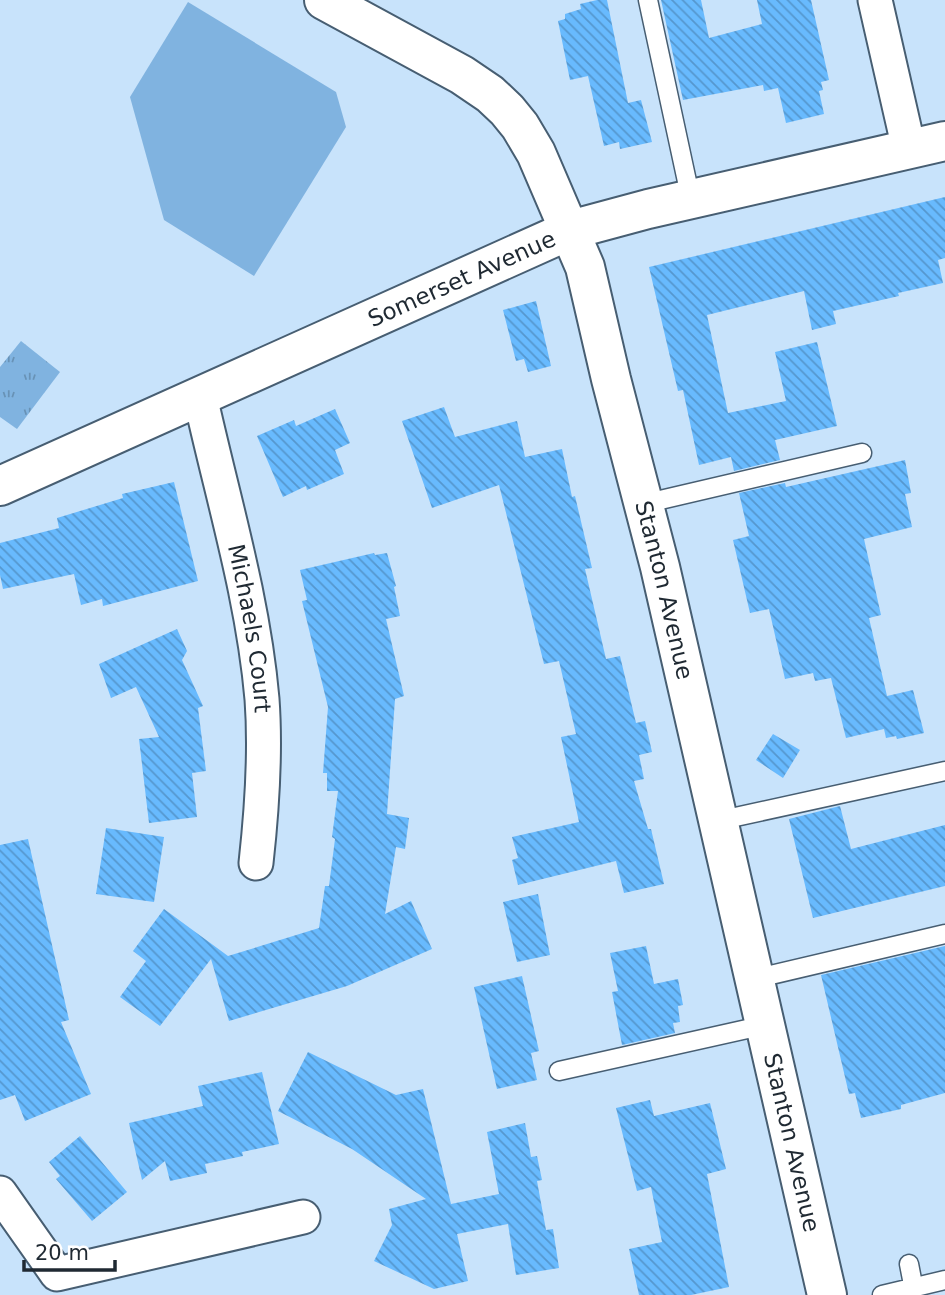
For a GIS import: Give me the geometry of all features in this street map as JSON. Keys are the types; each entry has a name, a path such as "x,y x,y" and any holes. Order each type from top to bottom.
{"street":[{"name":"Stanton Avenue","path":"324,0 462,75 508,110 536,153 585,267 663,580 827,1295"},
{"path":"875,0 927,145"},
{"name":"Somerset Avenue","path":"0,486 570,230 927,145"},
{"name":"Michaels Court","path":"200,396 247,601 262,699 263,773 256,863"},
{"path":"0,1193 57,1274 303,1217"}],"lane":[{"path":"648,0 691,200"},
{"path":"643,504 862,453"},
{"path":"717,821 945,771"},
{"path":"754,979 945,934"},
{"path":"559,1071 765,1025"},
{"path":"909,1264 914,1291"},
{"path":"882,1295 914,1291 945,1280"}],"green space":[{"path":"188,2 336,92 346,127 254,276 164,220 130,97"},
{"path":"21,341 60,372 17,429 0,417 0,367"}],"building":[{"path":"607,0 628,103 641,100 652,142 620,149 619,142 604,146 588,76 570,80 558,21 565,19 565,14 581,9 580,4"},
{"path":"661,0 701,0 709,38 762,24 757,0 811,0 829,80 821,82 823,90 819,91 824,114 786,123 778,88 764,91 763,85 683,100"},
{"path":"945,197 945,258 938,260 943,283 833,311 836,324 812,330 804,291 707,315 728,413 786,401 775,352 817,342 837,426 775,440 780,460 734,471 731,457 699,465 683,390 678,391 649,267"},
{"path":"536,301 551,366 528,372 524,359 516,361 503,310"},
{"path":"444,407 455,437 517,421 525,457 562,449 592,568 585,569 606,659 620,656 636,723 645,721 652,752 639,755 644,779 634,781 648,829 651,829 664,884 624,893 616,861 518,885 512,860 518,858 512,837 579,822 561,737 576,734 559,661 544,664 499,485 432,508 402,421"},
{"path":"335,409 350,443 335,450 344,474 307,490 306,486 283,497 257,436 294,420 296,426"},
{"path":"905,460 911,493 905,494 912,527 864,539 881,615 869,618 887,696 913,690 924,733 897,739 896,736 886,738 884,729 846,738 831,678 815,681 813,673 785,679 769,609 750,613 733,540 749,536 739,493 785,483 786,487"},
{"path":"174,482 198,581 103,606 102,599 81,605 74,574 3,589 0,543 59,528 57,518 123,498 122,494"},
{"path":"374,553 387,553 396,586 394,587 400,616 386,619 404,696 395,699 387,814 409,818 405,849 396,847 385,914 411,901 432,949 347,986 229,1021 211,959 160,1026 120,997 146,961 133,951 164,909 228,956 319,928 325,886 329,886 338,791 327,791 327,773 323,773 328,707 302,601 307,600 300,570"},
{"path":"177,629 187,651 182,660 203,706 198,708 206,771 192,773 197,817 149,823 139,739 159,737 136,687 111,698 99,664"},
{"path":"773,734 800,750 783,778 756,760"},
{"path":"840,806 851,849 945,825 945,886 813,918 789,819"},
{"path":"106,828 164,837 154,902 96,894"},
{"path":"28,839 69,1020 61,1022 91,1094 25,1121 15,1095 0,1100 0,845"},
{"path":"538,894 550,955 517,962 503,902"},
{"path":"646,946 654,984 678,979 683,1005 678,1006 680,1022 673,1023 675,1033 622,1045 612,992 618,991 610,953"},
{"path":"945,946 945,1093 901,1105 901,1109 861,1118 855,1093 849,1094 821,975"},
{"path":"522,976 539,1051 531,1053 537,1080 497,1089 474,987"},
{"path":"308,1052 396,1095 423,1089 451,1204 499,1194 487,1132 525,1123 531,1157 537,1156 542,1180 537,1181 546,1230 553,1229 559,1268 516,1275 508,1224 457,1234 468,1281 434,1289 374,1261 392,1225 389,1209 426,1199 352,1149 278,1111"},
{"path":"262,1072 279,1144 242,1152 243,1156 205,1164 207,1173 170,1181 165,1161 142,1180 129,1123 203,1106 198,1086"},
{"path":"650,1100 654,1116 710,1103 726,1169 707,1174 729,1287 691,1295 639,1295 629,1249 662,1242 651,1187 637,1191 616,1108"},
{"path":"80,1136 127,1192 92,1221 56,1179 60,1176 49,1162"}]}
